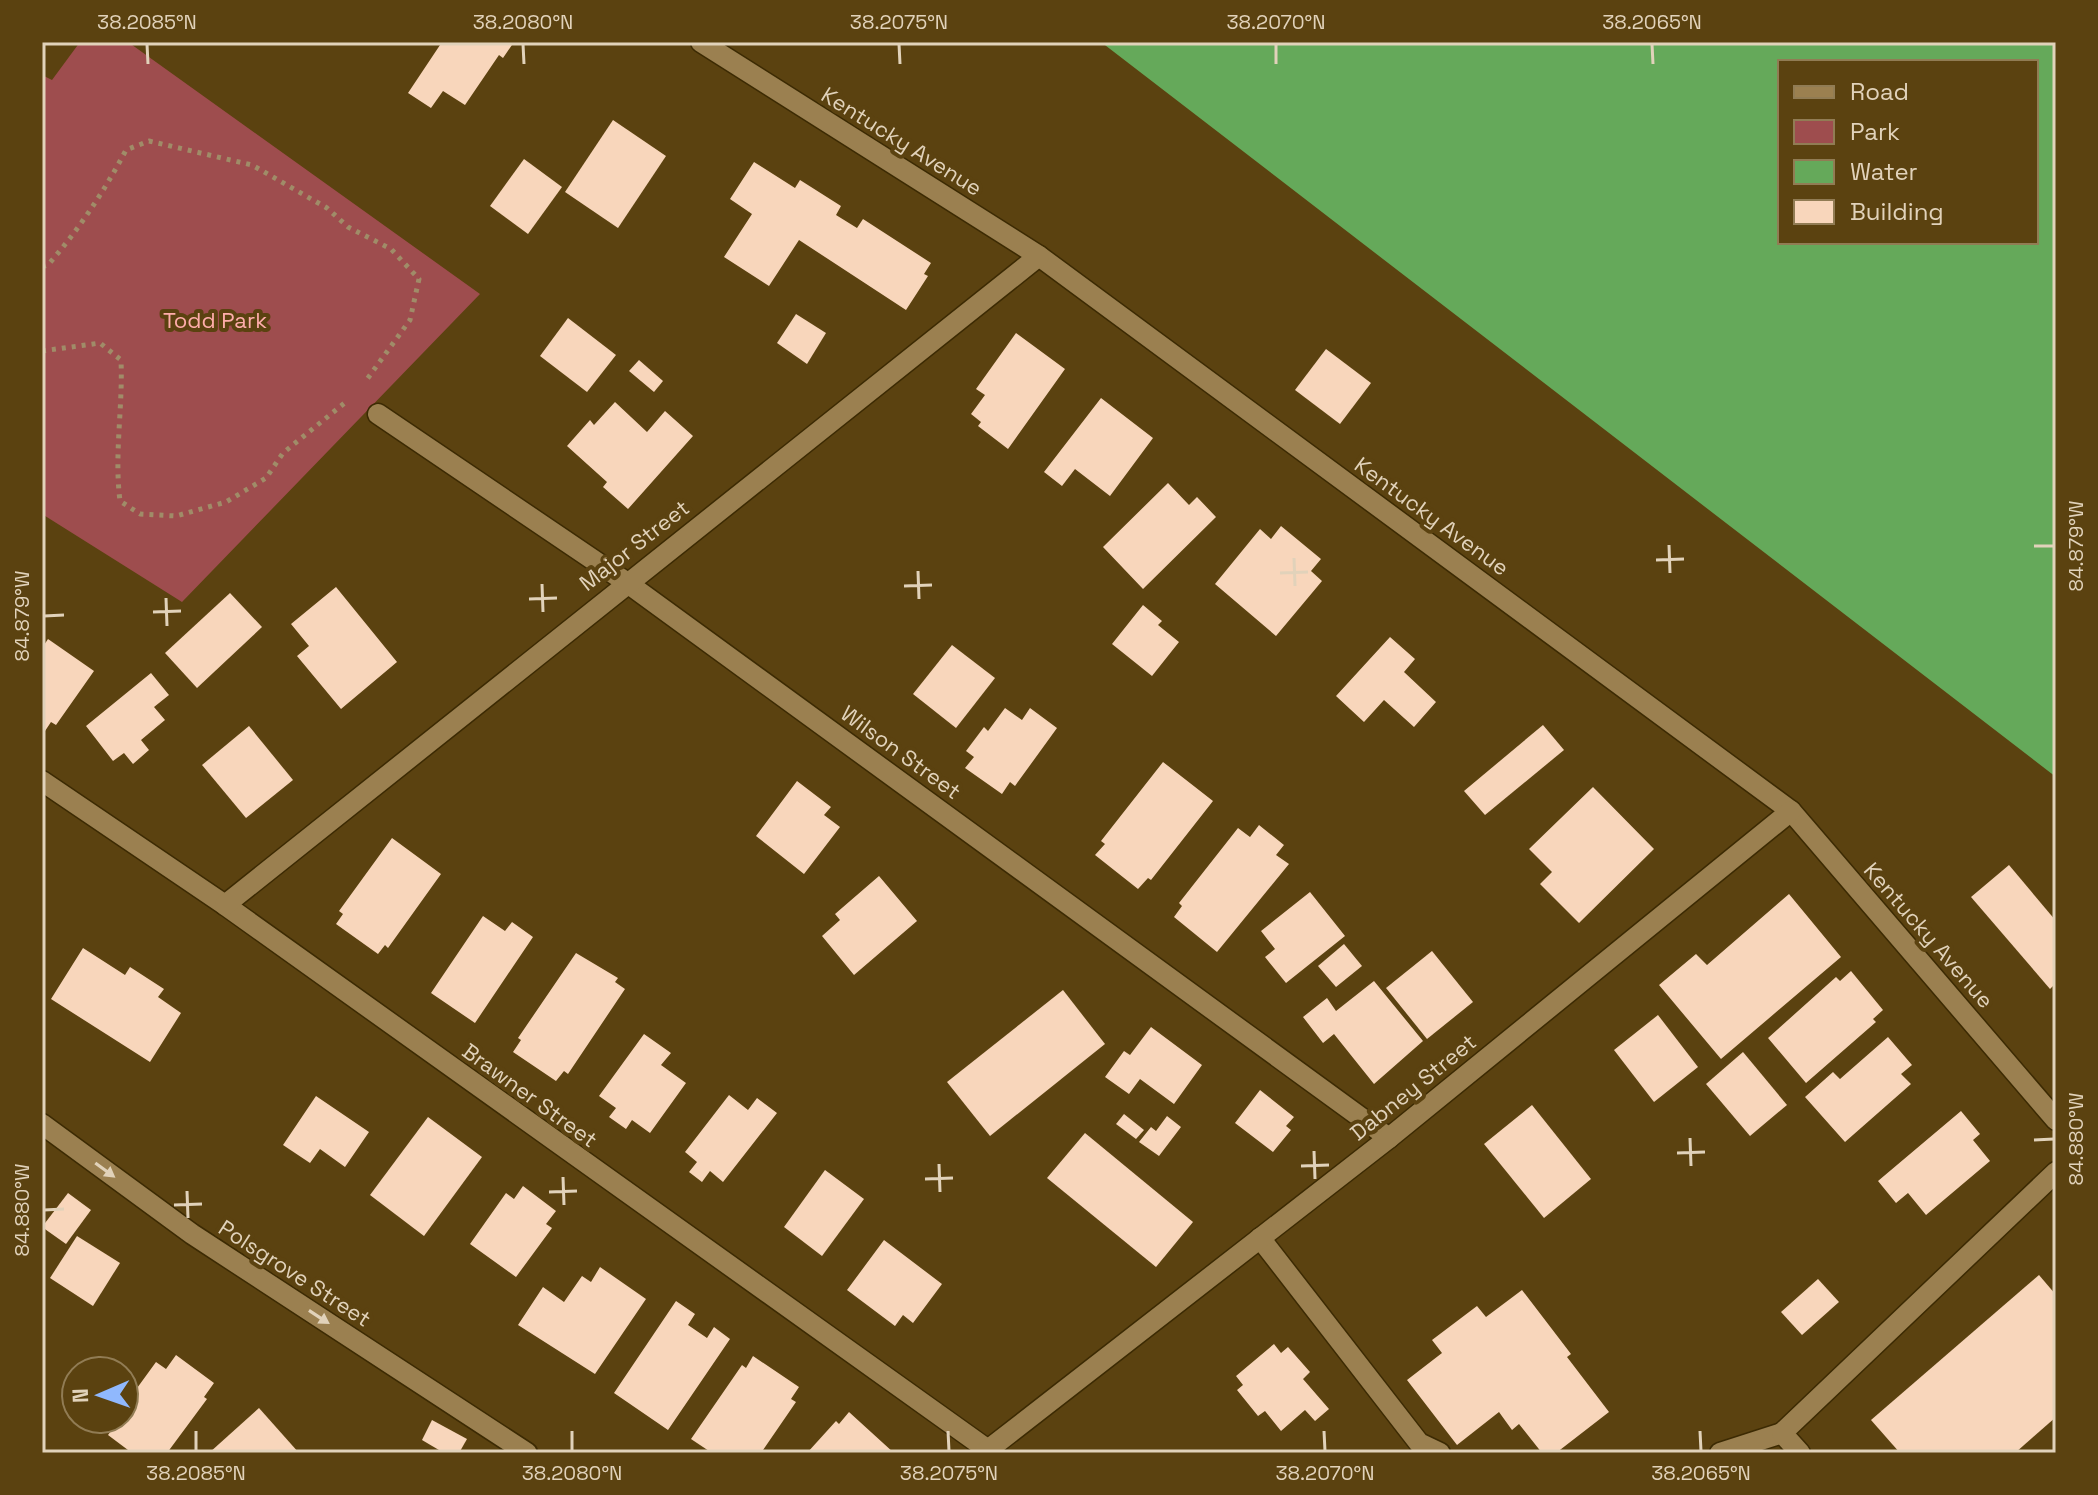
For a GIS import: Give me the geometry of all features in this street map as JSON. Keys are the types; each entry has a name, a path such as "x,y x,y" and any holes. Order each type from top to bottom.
{"street":[{"name":"Kentucky Avenue","path":"701,42 1039,256 1791,811 2056,1120"},
{"name":"Major Street","path":"225,905 626,582 1039,256"},
{"name":"Wilson Street","path":"378,414 626,582 1389,1138"},
{"name":"Brawner Street","path":"42,781 225,905 986,1451"},
{"name":"Dabney Street","path":"986,1451 1389,1138 1791,811"},
{"name":"Polsgrove Street","path":"42,1124 192,1234 527,1453"},
{"path":"1720,1453 1782,1433 2056,1172"},
{"path":"1260,1238 1419,1443 1440,1453"},
{"path":"1782,1433 1800,1453"}],"path":[{"path":"42,267 48,265 76,232 108,186 126,150 149,141 252,165 327,208 348,227 391,249 419,279 410,320 363,385"},
{"path":"42,351 100,343 121,360 120,424 115,461 120,501 140,514 176,516 226,502 266,478 283,453 353,396"}],"green space":[{"name":"Todd Park","path":"80,42 128,42 480,294 182,602 42,514 42,75 52,80"}],"water":[{"path":"1101,42 2056,42 2056,777"}],"building":[{"path":"442,42 514,42 503,58 499,55 465,105 443,91 431,108 408,93"},
{"path":"613,120 666,156 618,228 565,192"},
{"path":"524,159 562,187 528,234 490,206"},
{"path":"754,162 795,188 800,180 841,206 836,215 857,228 863,219 931,263 924,274 928,276 906,310 799,240 769,286 724,257 752,214 730,199"},
{"path":"796,314 826,333 807,364 777,343"},
{"path":"568,318 616,355 587,392 540,356"},
{"path":"1016,333 1065,369 1008,449 978,426 981,422 971,414 985,395 976,389"},
{"path":"1326,349 1371,383 1340,424 1295,390"},
{"path":"639,360 663,381 654,392 629,371"},
{"path":"1101,398 1153,438 1110,496 1075,469 1062,486 1044,472"},
{"path":"615,402 647,432 665,411 693,436 628,509 603,487 607,482 567,446 590,420 594,425"},
{"path":"1168,483 1189,505 1197,497 1216,517 1143,589 1103,547"},
{"path":"1281,526 1321,559 1311,571 1322,581 1276,636 1215,584 1260,529 1271,539"},
{"path":"336,587 397,662 341,709 297,656 309,646 291,624"},
{"path":"230,593 262,627 197,688 165,653"},
{"path":"1143,605 1162,621 1158,625 1179,642 1152,676 1112,644"},
{"path":"1390,637 1415,659 1404,672 1436,702 1414,727 1384,700 1364,722 1336,696"},
{"path":"48,639 94,671 56,725 51,722 45,731 42,729 42,648"},
{"path":"952,645 995,678 956,728 913,694"},
{"path":"151,673 169,695 154,707 165,720 141,740 149,750 133,764 124,753 113,761 86,726"},
{"path":"1005,708 1022,720 1030,708 1057,728 1015,786 1010,782 1002,794 965,768 974,757 966,751 984,727 988,731"},
{"path":"1543,725 1564,750 1485,815 1464,791"},
{"path":"249,726 293,780 246,818 202,765"},
{"path":"1163,762 1213,801 1151,880 1148,878 1138,889 1095,855 1105,844 1101,841"},
{"path":"797,781 831,807 824,815 840,827 804,874 756,836"},
{"path":"1593,787 1654,849 1579,923 1540,884 1552,872 1529,849"},
{"path":"1259,825 1284,845 1276,855 1289,864 1217,952 1174,917 1182,906 1179,903 1238,828 1250,837"},
{"path":"392,838 441,874 388,948 385,945 378,954 336,924 343,914 339,911"},
{"path":"2009,865 2056,921 2056,983 2050,989 1971,897"},
{"path":"879,876 917,921 854,975 822,936 840,920 835,914"},
{"path":"1310,892 1345,936 1286,983 1265,957 1275,949 1261,931"},
{"path":"1789,894 1841,957 1721,1059 1659,985 1696,954 1707,965"},
{"path":"483,916 505,931 512,922 533,937 475,1023 431,993"},
{"path":"1344,944 1362,966 1336,987 1318,966"},
{"path":"83,948 125,975 130,967 164,989 158,997 181,1013 150,1062 51,999"},
{"path":"1432,951 1473,1002 1427,1039 1386,988"},
{"path":"576,953 618,978 615,982 625,989 568,1074 564,1071 556,1081 513,1052 521,1040 518,1038"},
{"path":"1851,971 1883,1010 1873,1019 1876,1022 1806,1083 1768,1038 1836,977 1840,981"},
{"path":"1374,981 1423,1041 1374,1084 1334,1034 1323,1043 1303,1017 1327,998 1336,1011"},
{"path":"1063,990 1105,1044 990,1136 947,1082"},
{"path":"1658,1015 1698,1067 1654,1102 1614,1050"},
{"path":"1151,1027 1202,1065 1174,1104 1140,1079 1129,1094 1105,1077 1124,1051 1130,1055"},
{"path":"644,1034 671,1053 661,1065 686,1083 650,1133 632,1120 626,1129 609,1117 616,1108 599,1096"},
{"path":"1888,1037 1912,1065 1901,1074 1911,1084 1845,1142 1805,1097 1833,1072 1840,1079"},
{"path":"1743,1052 1787,1105 1750,1136 1706,1084"},
{"path":"1260,1090 1294,1117 1286,1126 1291,1130 1273,1152 1235,1123"},
{"path":"729,1095 748,1110 757,1098 777,1113 723,1182 710,1171 702,1182 689,1172 697,1162 685,1152"},
{"path":"316,1096 369,1132 345,1167 320,1149 310,1163 283,1145"},
{"path":"1532,1105 1591,1179 1544,1218 1484,1144"},
{"path":"1961,1111 1980,1134 1973,1140 1990,1161 1926,1215 1908,1193 1896,1203 1878,1181"},
{"path":"1124,1114 1144,1130 1136,1139 1116,1124"},
{"path":"1167,1116 1181,1127 1159,1156 1139,1142 1151,1127 1156,1131"},
{"path":"428,1117 482,1157 424,1236 370,1195"},
{"path":"1085,1133 1193,1222 1156,1267 1047,1178"},
{"path":"825,1170 864,1199 822,1256 784,1227"},
{"path":"523,1186 556,1211 546,1224 552,1228 516,1277 470,1244 506,1193 514,1199"},
{"path":"68,1193 91,1210 66,1244 42,1227"},
{"path":"77,1236 120,1263 93,1306 50,1278"},
{"path":"884,1240 942,1284 913,1323 903,1315 895,1326 847,1290"},
{"path":"600,1267 646,1299 595,1374 518,1325 543,1287 564,1302 582,1276 591,1282"},
{"path":"2039,1275 2056,1295 2056,1417 2015,1453 1900,1453 1871,1420"},
{"path":"1818,1279 1839,1302 1802,1335 1781,1312"},
{"path":"1522,1290 1571,1354 1567,1357 1609,1412 1556,1453 1542,1453 1519,1424 1512,1430 1499,1412 1457,1445 1407,1380 1442,1353 1432,1340 1477,1306 1486,1317"},
{"path":"676,1301 695,1314 688,1325 707,1338 714,1327 730,1339 668,1430 614,1393"},
{"path":"1274,1344 1281,1353 1288,1347 1310,1372 1303,1379 1329,1409 1315,1421 1305,1410 1281,1431 1265,1411 1258,1416 1237,1390 1243,1385 1236,1376"},
{"path":"176,1355 214,1383 204,1397 207,1399 167,1453 132,1453 108,1435 140,1435 140,1384 156,1362 166,1369"},
{"path":"753,1356 799,1387 791,1399 796,1402 761,1453 712,1453 691,1439 742,1365 746,1368"},
{"path":"259,1408 299,1453 209,1453"},
{"path":"849,1412 894,1453 807,1453 836,1421 839,1424"},
{"path":"432,1420 467,1439 459,1453 444,1453 422,1440"}]}
